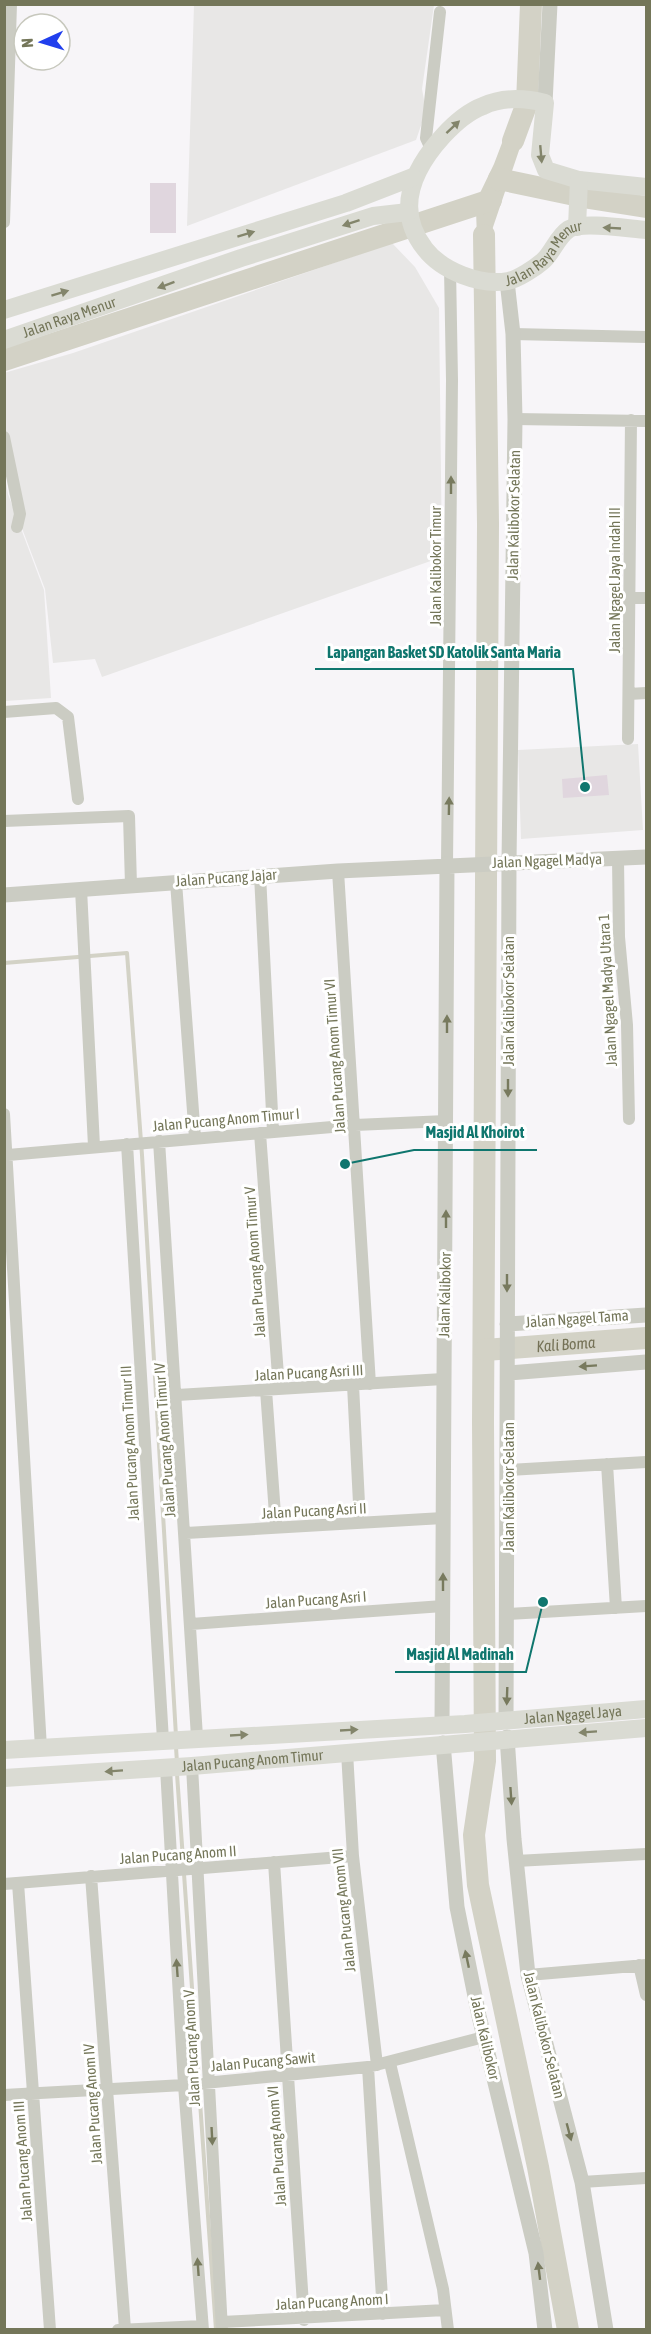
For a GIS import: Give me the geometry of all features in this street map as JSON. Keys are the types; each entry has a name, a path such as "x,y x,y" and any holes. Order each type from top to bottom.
{"main road":[{"path":"411,223 413,177 431,149 472,111 492,103 530,101 540,140 542,165 554,174 579,180 646,187"},
{"name":"Jalan Raya Menur","path":"4,310 340,205 413,177"},
{"name":"Jalan Raya Menur","path":"4,340 241,258 374,216 411,223 432,257 450,268 472,278 504,281 542,262 560,237 577,227 579,180"},
{"path":"577,227 646,230"},
{"path":"130,270 140,294"},
{"path":"110,278 119,301"},
{"name":"Jalan Ngagel Jaya","path":"503,1729 646,1709"},
{"name":"Jalan Ngagel Jaya","path":"503,1729 646,1728"},
{"name":"Jalan Pucang Anom Timur","path":"4,1778 179,1767 347,1752 443,1734 503,1729"},
{"path":"291,1733 293,1757"},
{"name":"Jalan Pucang Anom Timur","path":"4,1750 291,1733 443,1734"}],"street":[{"path":"4,222 11,4"},
{"path":"530,101 550,4"},
{"path":"431,149 426,138 440,12"},
{"name":"Jalan Kalibokor Timur","path":"447,864 452,380 450,268"},
{"name":"Jalan Kalibokor Selatan","path":"504,281 513,334 515,419 502,862 507,1328 516,1469 503,1729 528,1975 582,2182 606,2330"},
{"path":"513,334 646,337"},
{"path":"515,419 646,421"},
{"name":"Jalan Ngagel Jaya Indah III","path":"628,739 631,420"},
{"path":"4,437 20,514 17,527"},
{"path":"629,598 646,598"},
{"path":"629,694 646,693"},
{"path":"4,712 60,710 68,717 78,799"},
{"path":"4,821 129,816 131,885"},
{"name":"Jalan Ngagel Madya","path":"447,864 646,857"},
{"name":"Jalan Ngagel Madya Utara 1","path":"618,858 619,937 627,1025 629,1119"},
{"name":"Jalan Pucang Jajar","path":"4,895 260,875 447,864"},
{"name":"Jalan Kalibokor","path":"447,864 443,1734 457,1907 484,2037 534,2243 545,2330"},
{"name":"Jalan Pucang Anom Timur VI","path":"338,871 370,1384"},
{"path":"260,875 273,1132"},
{"path":"176,882 195,1138"},
{"path":"81,889 94,1146"},
{"path":"4,1114 41,1748"},
{"name":"Jalan Pucang Anom Timur I","path":"8,1155 355,1125 447,1121"},
{"name":"Jalan Pucang Anom Timur V","path":"260,1133 276,1528"},
{"name":"Jalan Pucang Anom Timur IV","path":"152,1142 177,1395 191,1624 192,1738"},
{"name":"Jalan Pucang Anom Timur III","path":"130,1144 164,1740"},
{"name":"Jalan Ngagel Tama","path":"507,1328 646,1315"},
{"path":"509,1369 646,1362"},
{"name":"Jalan Pucang Asri III","path":"177,1395 443,1379"},
{"path":"353,1385 360,1523"},
{"path":"516,1469 646,1462"},
{"path":"607,1464 616,1608"},
{"name":"Jalan Pucang Asri II","path":"186,1533 443,1518"},
{"name":"Jalan Pucang Asri I","path":"191,1624 443,1606"},
{"path":"508,1614 646,1606"},
{"name":"Jalan Pucang Anom VII","path":"347,1752 353,1856 378,2065 383,2314"},
{"name":"Jalan Pucang Anom V","path":"179,1767 195,1868 202,2328"},
{"name":"Jalan Pucang Anom V","path":"179,1767 174,1870 222,2326"},
{"path":"516,1861 646,1854"},
{"name":"Jalan Pucang Anom II","path":"4,1884 353,1856"},
{"name":"Jalan Pucang Anom VI","path":"274,1862 304,2320"},
{"name":"Jalan Pucang Anom IV","path":"91,1876 125,2329"},
{"name":"Jalan Pucang Anom III","path":"18,1883 50,2330"},
{"path":"528,1975 643,1965 646,1995"},
{"name":"Jalan Pucang Sawit","path":"4,2095 288,2076 378,2065 484,2037"},
{"name":"Jalan Pucang Anom VII","path":"378,2065 443,2289 448,2330"},
{"path":"582,2182 646,2178"},
{"name":"Jalan Pucang Anom I","path":"222,2326 445,2310"},
{"path":"118,2330 202,2328"}],"shaded area":[{"path":"194,5 434,5 422,89 426,111 416,140 187,226"},
{"path":"515,109 531,115 491,233 492,266 478,267 476,210 480,193"},
{"path":"150,183 176,183 176,233 150,233"},
{"path":"392,243 415,267 439,308 442,557 102,677 95,659 53,663 45,589 9,494 5,466 4,373 73,353"},
{"path":"4,472 8,494 44,590 51,698 5,701"},
{"path":"638,744 643,830 521,839 518,750"},
{"path":"607,775 609,795 563,798 562,779"}],"waterway":[{"path":"513,141 527,103 531,4"},
{"path":"499,179 570,194"},
{"path":"589,198 646,207"},
{"path":"4,360 491,200"},
{"path":"484,235 488,524 483,1422 485,1761 474,1835 478,1885 538,2167 568,2330"},
{"path":"4,963 127,953 142,1155 176,1736"},
{"name":"Kali Boma","path":"485,1350 646,1338"},
{"path":"176,1747 177,1763"},
{"path":"177,1774 216,2330"}],"place":[{"name":"Lapangan Basket SD Katolik Santa Maria","path":"585,787"},
{"name":"Masjid Al Khoirot","path":"345,1164"},
{"name":"Masjid Al Madinah","path":"543,1602"}]}
